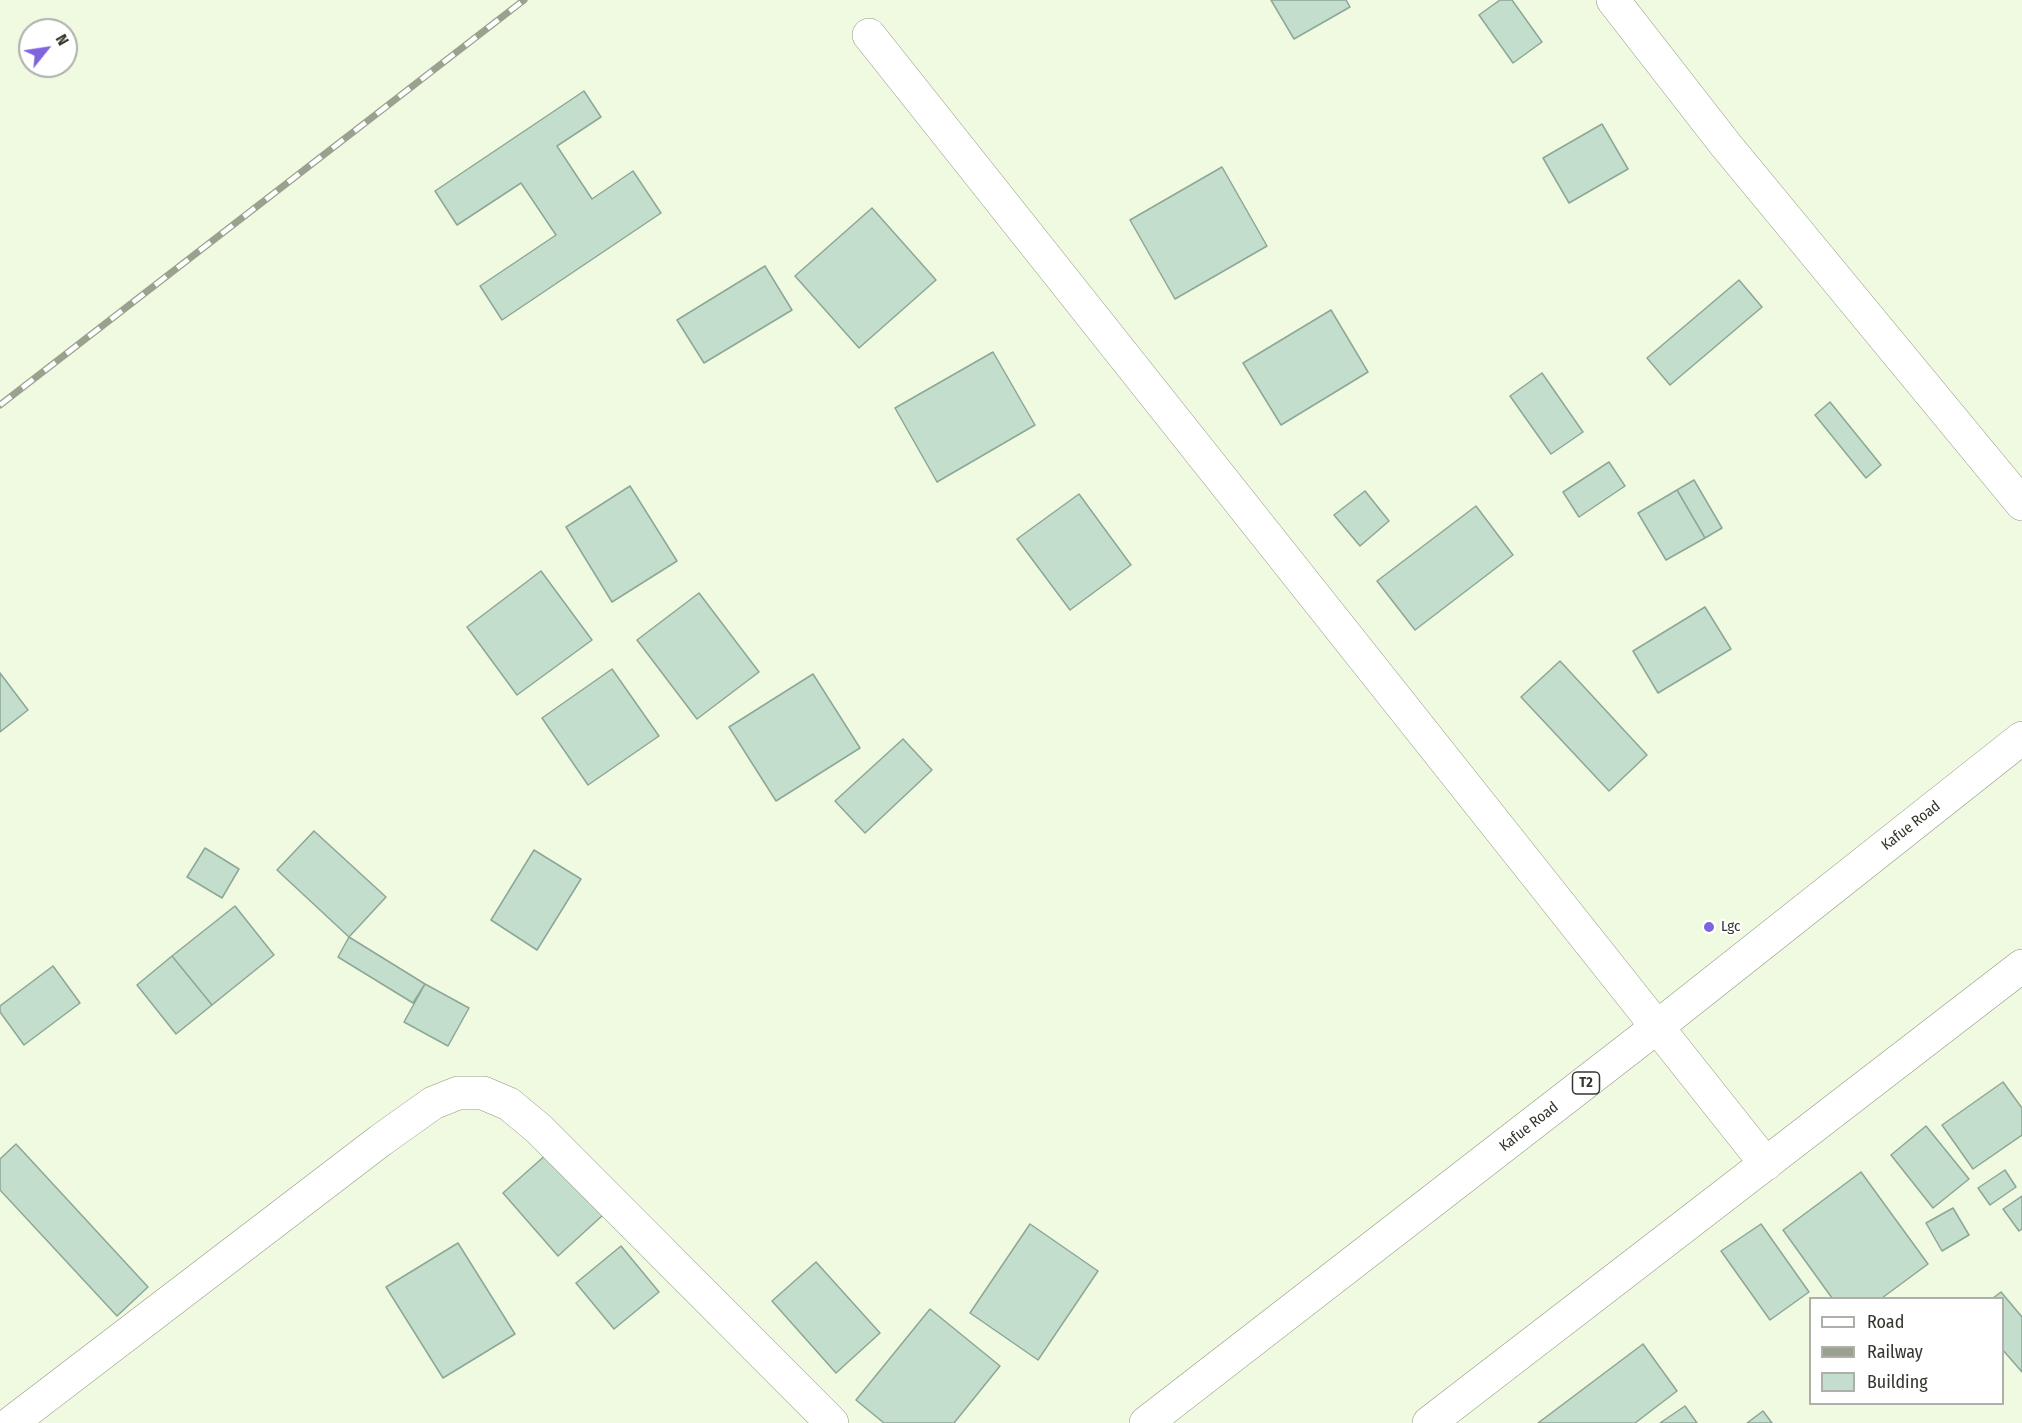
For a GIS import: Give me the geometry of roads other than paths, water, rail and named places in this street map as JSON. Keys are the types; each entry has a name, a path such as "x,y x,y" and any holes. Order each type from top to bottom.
{"main road":[{"path":"1613,0 1733,153 2022,504"},
{"path":"869,35 1766,1164"},
{"name":"Kafue Road","path":"1146,1423 1657,1028 2022,738"},
{"path":"1429,1423 2022,966"},
{"path":"10,1423 381,1140 434,1103 458,1094 483,1093 509,1104 539,1129 832,1423"}],"railway":[{"path":"0,405 524,0"}],"place":[{"name":"Lgc","path":"1709,927"}]}
